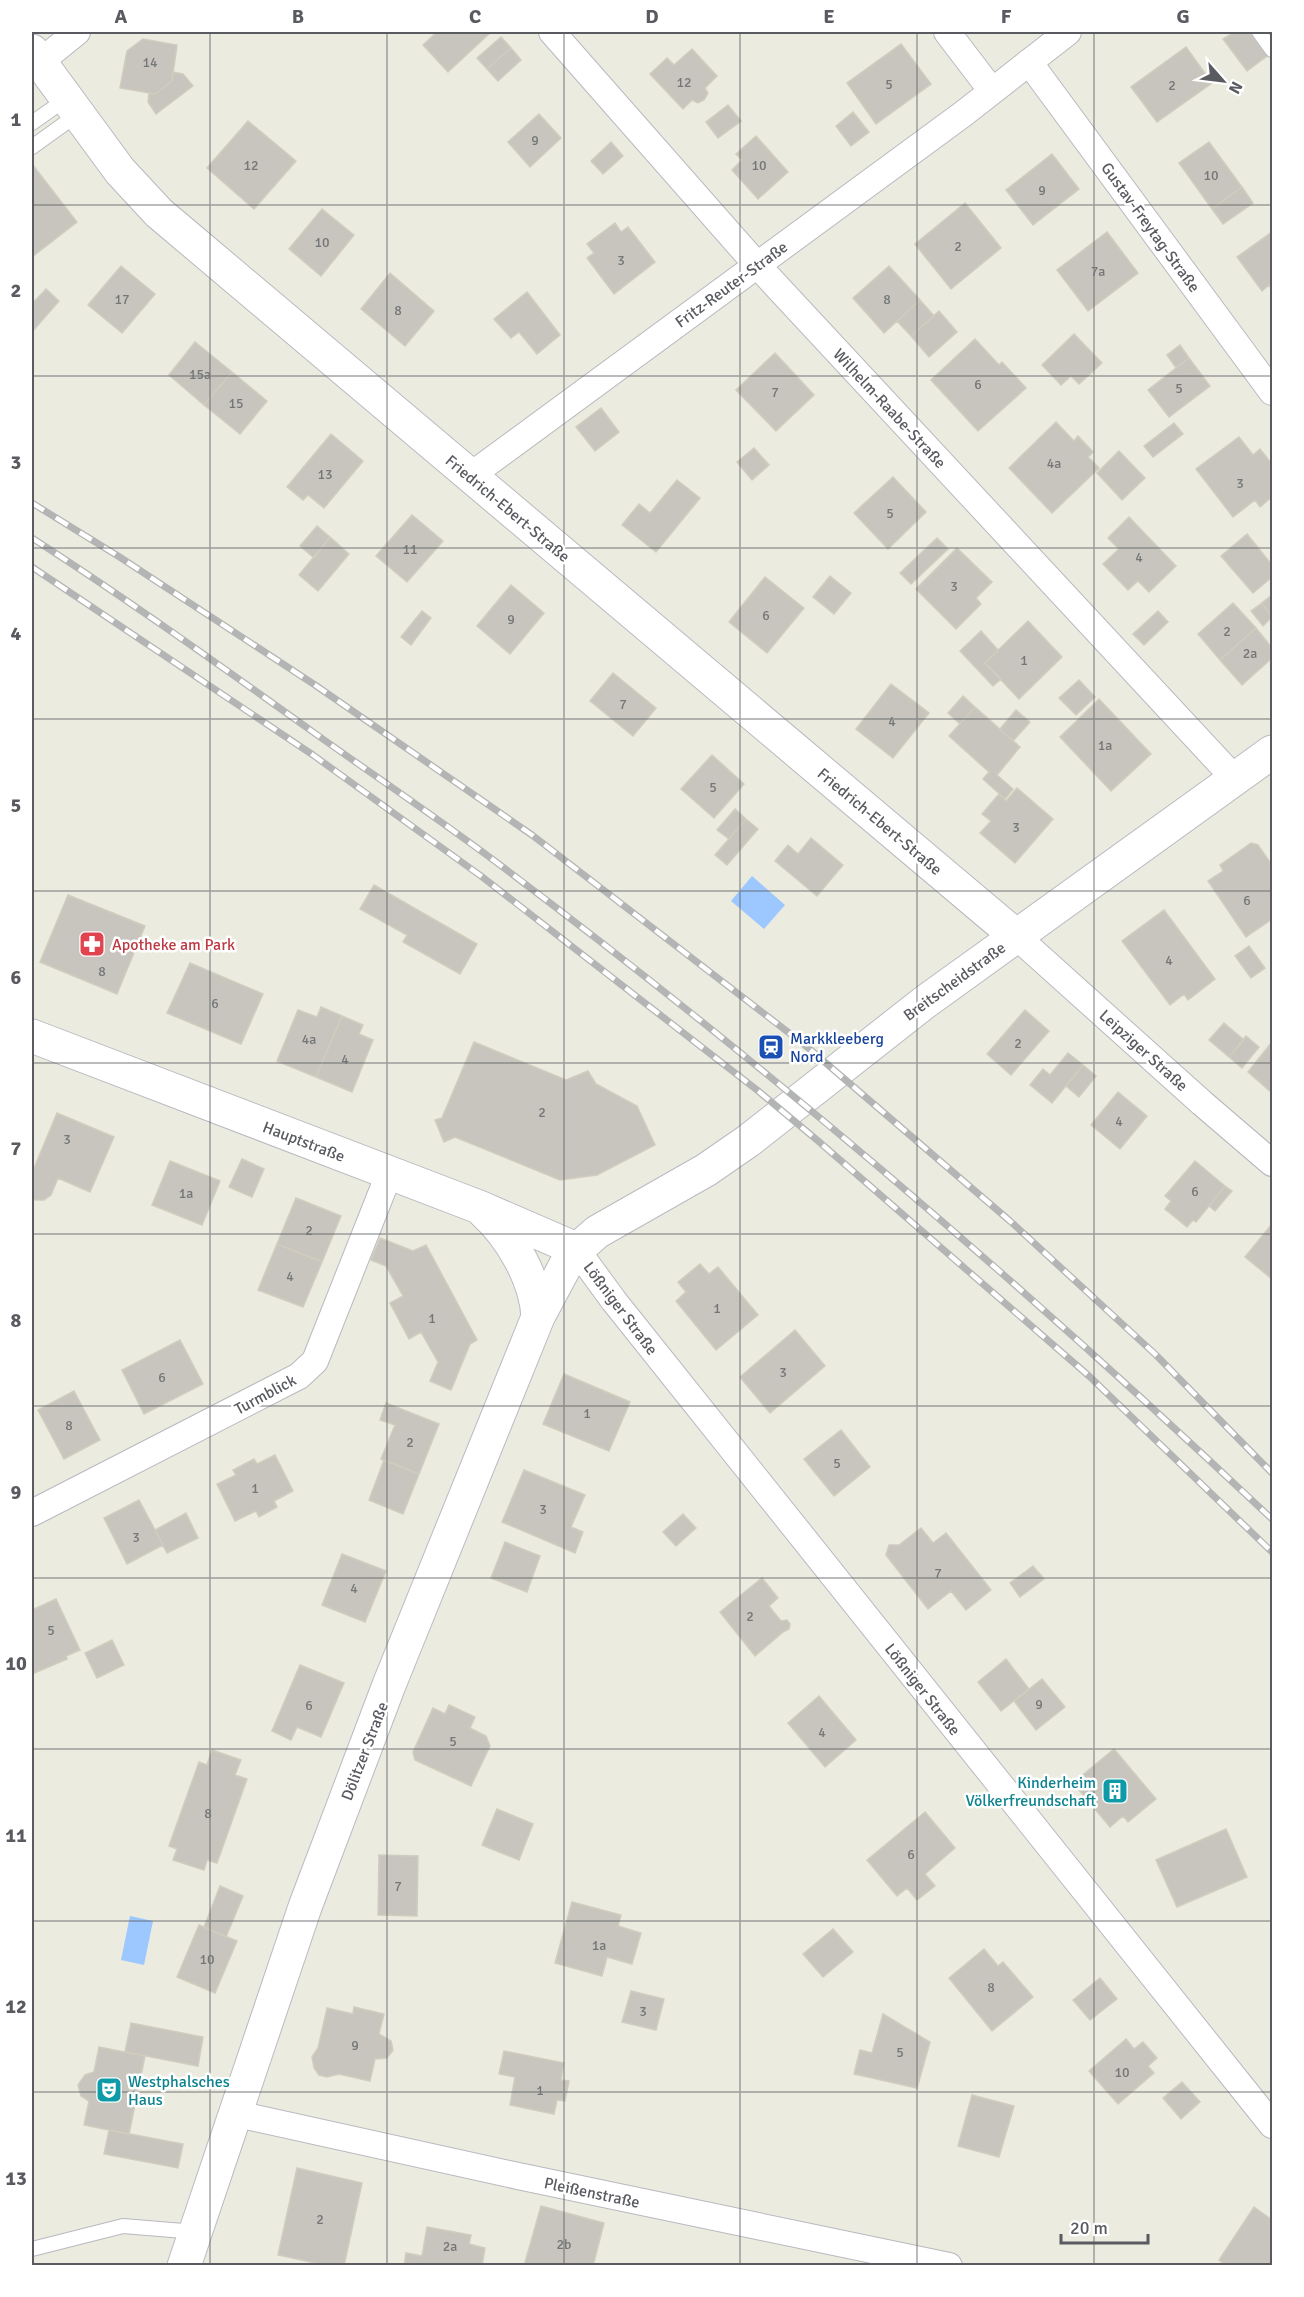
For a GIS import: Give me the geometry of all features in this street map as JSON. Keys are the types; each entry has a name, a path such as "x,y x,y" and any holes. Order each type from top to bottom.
{"main road":[{"name":"Friedrich-Ebert-Straße","path":"35,56 120,171 159,213 1016,936"},
{"name":"Breitscheidstraße","path":"576,1249 602,1228 706,1170 748,1141 908,1015 1272,752"},
{"name":"Hauptstraße","path":"32,1036 479,1207 576,1249"},
{"path":"479,1207 501,1229 516,1254 531,1287 538,1317"},
{"name":"Dölitzer Straße","path":"184,2265 237,2114 305,1907 389,1685 538,1317 562,1270 576,1249"}],"street":[{"path":"35,56 76,32"},
{"name":"Wilhelm-Raabe-Straße","path":"552,32 757,265 1235,779"},
{"path":"947,32 992,91"},
{"name":"Fritz-Reuter-Straße","path":"470,476 992,91 1068,32"},
{"name":"Gustav-Freytag-Straße","path":"1029,62 1272,392"},
{"name":"Leipziger Straße","path":"1016,936 1272,1163"},
{"name":"Turmblick","path":"32,1513 299,1376 315,1361 389,1174"},
{"name":"Lößniger Straße","path":"576,1249 629,1320 1272,2125"},
{"name":"Pleißenstraße","path":"237,2114 541,2181 949,2265"}],"lane":[{"path":"1259,32 1272,50"},
{"path":"32,123 72,107"},
{"path":"32,147 72,107"},
{"path":"32,2249 123,2226 196,2232"}],"water":[{"path":"752,876 785,905 764,929 731,901"},
{"path":"130,1916 153,1921 144,1965 121,1960"}],"building":[{"path":"437,32 491,32 448,72 423,45"},
{"path":"1235,32 1249,32 1267,56 1247,71 1223,39"},
{"path":"501,37 511,48 487,69 477,58"},
{"path":"143,39 177,45 172,81 155,94 120,88 127,51"},
{"path":"901,44 931,84 876,124 847,83"},
{"path":"1186,47 1212,83 1157,122 1131,87"},
{"path":"511,48 521,60 498,81 487,69"},
{"path":"692,49 717,76 705,88 708,93 704,100 698,103 692,100 683,109 650,74 667,58 674,65"},
{"path":"173,72 183,74 193,86 156,114 148,102 149,93 155,94 172,81"},
{"path":"728,105 741,121 718,138 706,122"},
{"path":"853,112 869,132 851,146 836,126"},
{"path":"539,114 561,138 530,167 508,142"},
{"path":"248,121 296,161 254,209 207,168"},
{"path":"756,136 788,172 758,199 732,170 742,160 736,154"},
{"path":"611,142 623,156 603,174 591,161"},
{"path":"1209,142 1242,187 1212,209 1179,163"},
{"path":"1052,154 1079,189 1033,225 1006,190"},
{"path":"32,164 77,222 32,257"},
{"path":"1242,187 1253,203 1223,224 1212,209"},
{"path":"965,203 1001,248 951,289 915,244"},
{"path":"322,209 354,235 321,276 289,249"},
{"path":"615,223 621,232 628,227 655,262 614,294 587,258 594,253 587,244"},
{"path":"1107,232 1138,273 1088,311 1057,270"},
{"path":"1272,232 1272,289 1269,285 1262,291 1237,257"},
{"path":"121,266 155,294 122,333 88,305"},
{"path":"889,266 920,300 884,333 853,298"},
{"path":"390,273 434,311 405,346 361,309"},
{"path":"46,289 59,301 32,332 32,304"},
{"path":"527,292 560,335 537,354 519,332 511,338 494,319"},
{"path":"920,300 934,316 911,336 897,321"},
{"path":"939,311 957,332 929,357 911,336"},
{"path":"1074,334 1102,363 1079,384 1071,376 1061,385 1042,365"},
{"path":"975,339 999,365 1002,362 1026,388 978,431 931,380"},
{"path":"195,342 232,372 204,405 169,375"},
{"path":"1180,345 1189,358 1176,368 1167,355"},
{"path":"775,353 814,395 776,431 736,390"},
{"path":"1189,358 1210,386 1169,417 1148,390"},
{"path":"232,372 267,401 240,434 204,405"},
{"path":"601,408 619,432 595,451 576,427"},
{"path":"1056,422 1074,441 1078,436 1093,452 1088,457 1099,468 1052,513 1009,468"},
{"path":"1174,423 1183,434 1153,457 1144,446"},
{"path":"331,434 363,461 324,508 308,495 303,500 287,487"},
{"path":"1239,437 1253,455 1260,449 1272,464 1272,497 1260,507 1255,500 1233,517 1196,469"},
{"path":"754,448 769,465 752,480 737,462"},
{"path":"1119,451 1145,478 1122,500 1097,473"},
{"path":"893,477 926,512 888,549 854,513"},
{"path":"677,480 700,498 656,552 622,525 639,504 650,513"},
{"path":"412,515 443,541 407,582 376,556"},
{"path":"1129,517 1176,566 1149,592 1138,581 1128,590 1103,564 1119,549 1108,538"},
{"path":"317,526 330,537 314,558 300,546"},
{"path":"1247,534 1272,565 1272,577 1253,593 1221,556"},
{"path":"330,537 349,554 318,591 299,575"},
{"path":"937,538 948,549 911,584 900,573"},
{"path":"957,548 992,582 976,598 981,604 956,629 916,589"},
{"path":"830,576 851,593 834,614 813,597"},
{"path":"765,577 804,608 767,653 729,622"},
{"path":"511,585 544,613 510,654 477,626"},
{"path":"1272,595 1272,617 1262,603"},
{"path":"1233,603 1256,628 1220,660 1198,634"},
{"path":"1262,603 1272,617 1263,626 1251,611"},
{"path":"422,611 431,618 411,645 401,637"},
{"path":"1158,611 1168,622 1144,645 1133,634"},
{"path":"1028,621 1062,657 1019,699 985,663"},
{"path":"1256,628 1272,648 1272,658 1242,685 1220,660"},
{"path":"981,631 998,650 985,663 1001,679 993,686 960,651"},
{"path":"613,673 656,708 633,736 590,701"},
{"path":"1079,680 1095,697 1076,715 1059,698"},
{"path":"891,684 929,713 893,758 856,729"},
{"path":"963,696 975,707 960,724 948,713"},
{"path":"1099,699 1151,754 1111,791 1060,737"},
{"path":"975,707 1020,747 997,775 1013,789 1005,799 983,779 989,772 949,736"},
{"path":"1016,710 1030,722 1013,741 1000,729"},
{"path":"712,755 744,784 714,818 681,789"},
{"path":"1017,788 1053,819 1015,863 980,833 991,821 982,814 999,794 1006,801"},
{"path":"735,809 746,819 729,839 717,830"},
{"path":"746,819 758,829 727,865 715,855"},
{"path":"811,838 843,865 817,896 775,861 788,845 798,854"},
{"path":"1251,843 1258,845 1272,865 1272,919 1246,937 1208,881 1223,871 1220,865"},
{"path":"374,885 477,944 460,974 403,942 407,935 360,909"},
{"path":"68,895 145,926 117,994 40,962"},
{"path":"1164,910 1215,979 1188,1000 1184,994 1170,1005 1122,941"},
{"path":"1249,946 1265,968 1251,978 1235,956"},
{"path":"190,963 263,994 241,1044 167,1013"},
{"path":"321,1007 342,1016 316,1077 277,1061 298,1010 317,1017"},
{"path":"1025,1010 1049,1031 1011,1075 987,1054"},
{"path":"342,1016 363,1025 359,1034 373,1040 352,1092 316,1077"},
{"path":"1224,1023 1244,1040 1229,1057 1209,1040"},
{"path":"1246,1036 1259,1047 1242,1068 1229,1057"},
{"path":"474,1042 566,1080 588,1071 596,1084 637,1106 655,1145 597,1175 560,1180 455,1137 444,1142 435,1120 442,1118"},
{"path":"1272,1042 1272,1093 1248,1072"},
{"path":"1068,1053 1083,1065 1052,1103 1030,1085 1043,1069 1050,1075"},
{"path":"1083,1065 1096,1076 1079,1097 1066,1086"},
{"path":"1118,1092 1147,1116 1120,1149 1091,1125"},
{"path":"57,1113 114,1137 90,1192 58,1178 51,1195 44,1200 35,1200 32,1198 32,1173"},
{"path":"242,1159 264,1169 252,1197 229,1187"},
{"path":"170,1161 220,1181 202,1225 152,1205"},
{"path":"1195,1161 1225,1186 1196,1222 1193,1220 1187,1227 1165,1209 1171,1201 1165,1196"},
{"path":"1225,1186 1232,1191 1215,1211 1209,1206"},
{"path":"296,1198 341,1216 322,1262 277,1244"},
{"path":"1272,1224 1272,1279 1245,1257"},
{"path":"380,1238 413,1251 426,1245 477,1340 470,1344 451,1390 430,1381 438,1362 421,1332 409,1339 390,1303 403,1296 386,1266 371,1260"},
{"path":"277,1244 322,1262 303,1307 258,1290"},
{"path":"700,1264 709,1274 718,1267 758,1315 716,1350 676,1301 686,1292 678,1282"},
{"path":"795,1330 825,1366 770,1413 740,1377"},
{"path":"180,1340 203,1384 144,1414 122,1370"},
{"path":"564,1374 630,1402 609,1451 543,1424"},
{"path":"74,1391 100,1440 64,1459 38,1410"},
{"path":"386,1403 439,1424 419,1474 381,1459 395,1425 380,1420"},
{"path":"841,1430 870,1467 834,1496 804,1459"},
{"path":"275,1455 293,1491 274,1501 277,1507 259,1517 256,1511 235,1521 217,1484 236,1475 233,1470 254,1459 257,1464"},
{"path":"384,1460 419,1474 403,1514 369,1500"},
{"path":"524,1470 585,1495 571,1527 583,1532 575,1553 502,1522"},
{"path":"139,1500 163,1545 127,1564 104,1518"},
{"path":"186,1513 198,1538 167,1553 155,1530"},
{"path":"683,1514 696,1528 676,1546 663,1532"},
{"path":"921,1528 933,1543 946,1533 991,1590 966,1610 951,1591 928,1609 886,1555 889,1545 899,1545"},
{"path":"505,1542 540,1556 527,1592 491,1578"},
{"path":"342,1554 386,1571 365,1622 322,1605"},
{"path":"1033,1566 1044,1579 1020,1597 1010,1583"},
{"path":"762,1578 778,1598 769,1606 781,1621 787,1620 790,1624 789,1629 755,1656 720,1612"},
{"path":"56,1599 80,1650 66,1656 67,1659 32,1674 32,1610"},
{"path":"112,1640 124,1665 97,1678 85,1653"},
{"path":"1006,1659 1029,1689 1001,1711 978,1682"},
{"path":"300,1665 344,1683 321,1737 297,1727 291,1740 272,1731"},
{"path":"1042,1679 1065,1707 1036,1730 1014,1701"},
{"path":"819,1696 856,1740 825,1767 788,1723"},
{"path":"449,1705 475,1717 470,1728 486,1736 490,1746 471,1786 415,1760 413,1752 433,1708 445,1714"},
{"name":"Kinderheim Völkerfreundschaft","path":"1114,1749 1156,1799 1128,1822 1123,1816 1110,1827 1073,1783"},
{"path":"212,1750 241,1760 235,1775 247,1779 217,1863 207,1860 204,1870 173,1860 177,1849 169,1846 199,1762 207,1765"},
{"path":"497,1809 533,1824 519,1860 482,1845"},
{"path":"925,1812 955,1848 925,1874 935,1886 917,1900 907,1888 897,1896 867,1860"},
{"path":"1226,1829 1247,1877 1177,1907 1156,1860"},
{"path":"379,1855 418,1856 417,1916 378,1915"},
{"path":"220,1886 243,1896 226,1937 204,1927"},
{"path":"572,1902 621,1915 618,1926 641,1933 632,1964 607,1957 602,1976 555,1963"},
{"path":"199,1925 237,1941 215,1993 177,1977"},
{"path":"833,1929 853,1952 823,1977 803,1954"},
{"path":"984,1949 998,1966 1003,1962 1033,1997 992,2031 949,1978"},
{"path":"1100,1978 1117,1999 1090,2020 1073,2000"},
{"path":"631,1991 664,1999 656,2030 622,2022"},
{"path":"354,2007 384,2014 379,2034 391,2041 393,2050 387,2058 375,2059 370,2081 339,2074 327,2077 319,2075 314,2068 312,2057 318,2048 327,2008 353,2014"},
{"path":"883,2014 930,2042 917,2088 854,2074 860,2050 872,2053"},
{"path":"131,2023 203,2037 198,2066 125,2052"},
{"path":"1126,2039 1134,2049 1143,2042 1157,2058 1148,2066 1154,2073 1118,2104 1089,2071"},
{"name":"Westphalsches Haus","path":"99,2047 145,2056 129,2134 84,2125 89,2101 81,2096 78,2085 85,2075 94,2072"},
{"path":"504,2051 564,2063 561,2080 569,2081 565,2101 557,2100 554,2114 510,2105 515,2077 499,2074"},
{"path":"1182,2082 1200,2102 1181,2119 1163,2098"},
{"path":"972,2095 1014,2106 999,2157 958,2146"},
{"path":"109,2130 183,2144 178,2168 104,2154"},
{"path":"297,2168 362,2183 344,2266 329,2266 278,2255"},
{"path":"541,2206 604,2223 593,2266 524,2266"},
{"path":"1254,2207 1272,2220 1272,2266 1227,2266 1219,2260"},
{"path":"427,2227 471,2235 469,2244 485,2248 482,2266 404,2266 406,2253 422,2256"}],"railway":[{"path":"32,503 118,556 315,685 532,835 806,1046 1010,1221 1156,1355 1272,1473"},
{"path":"32,538 177,636 461,836 608,947 899,1184 1088,1349 1272,1519"},
{"path":"32,567 313,755 481,876 757,1090 1089,1376 1272,1552"}],"place":[{"name":"Apotheke am Park","path":"92,944"},
{"name":"Markkleeberg Nord","path":"771,1047"},
{"name":"Kinderheim Völkerfreundschaft","path":"1115,1791"},
{"name":"Westphalsches Haus","path":"109,2090"}]}
